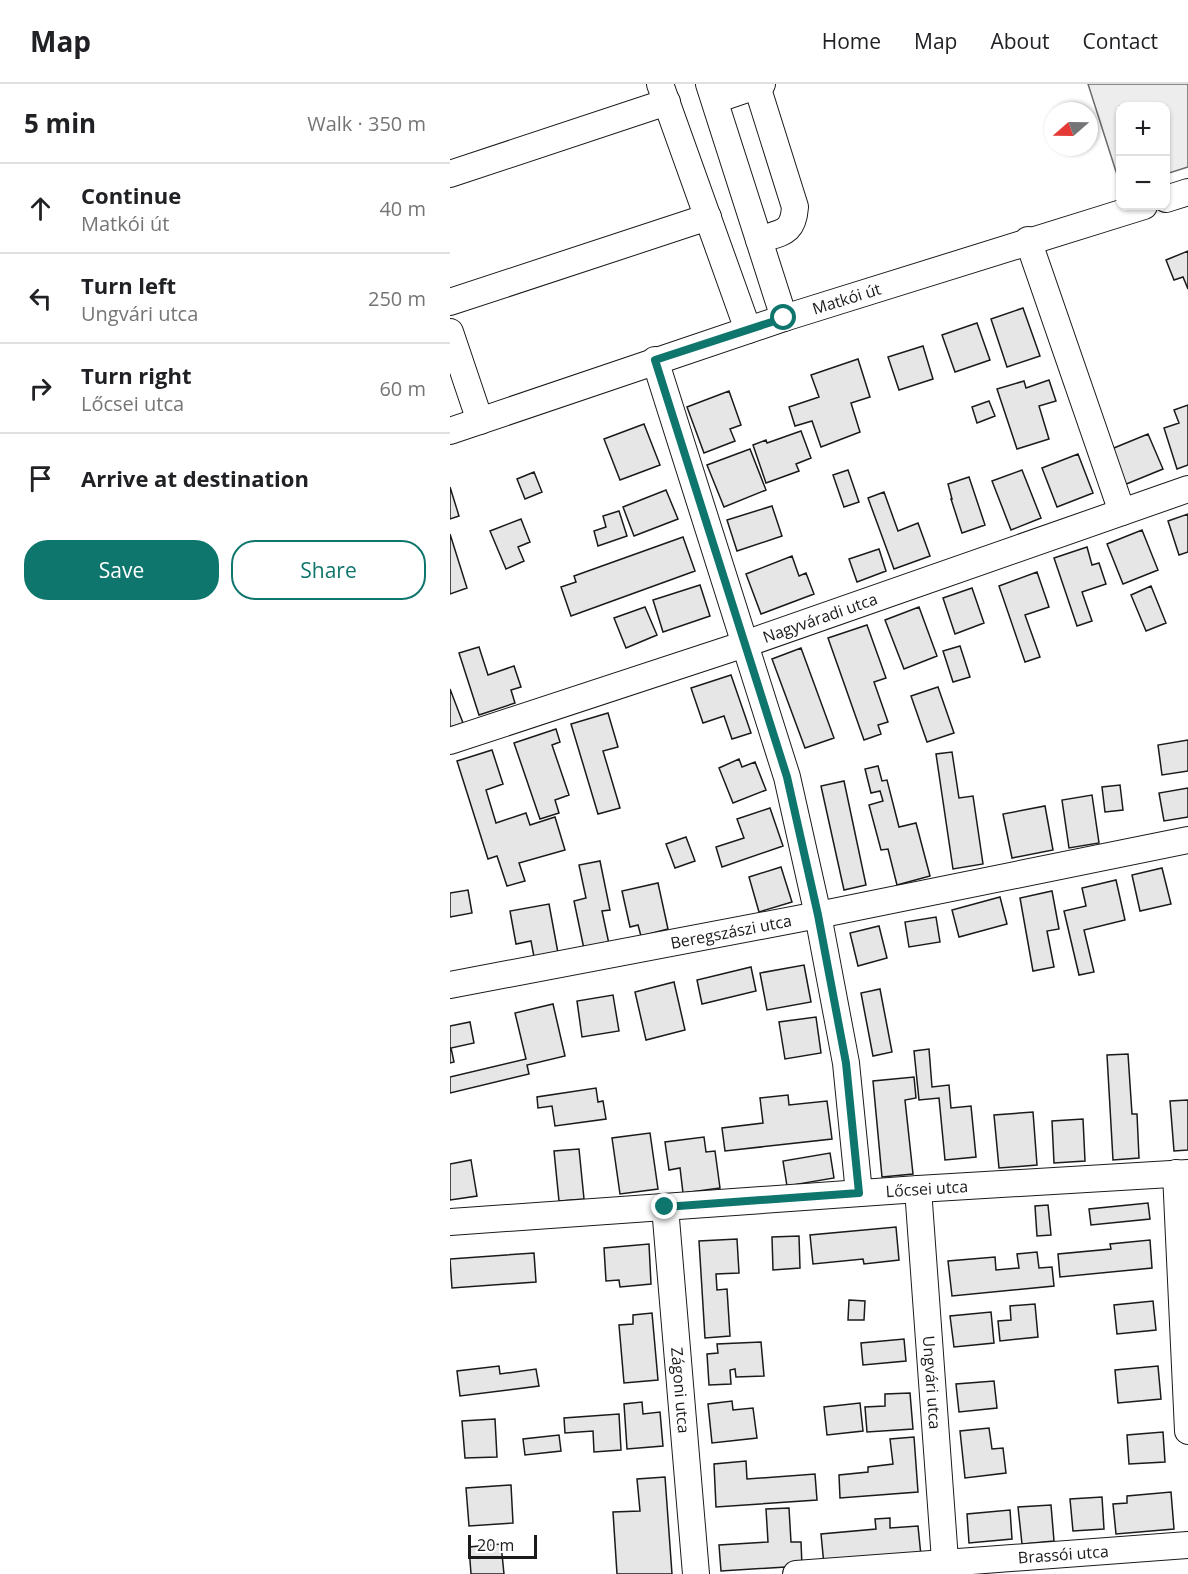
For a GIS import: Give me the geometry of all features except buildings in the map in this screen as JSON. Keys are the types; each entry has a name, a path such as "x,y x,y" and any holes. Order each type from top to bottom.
{"street":[{"path":"759,240 787,230 794,221 795,207 759,85 712,92 759,240 784,318"},
{"path":"450,174 664,93 748,330"},
{"path":"1170,198 1188,192"},
{"name":"Matkói út","path":"450,431 784,318 1028,240 1130,210"},
{"path":"450,302 708,217"},
{"path":"1028,240 1122,512"},
{"path":"450,332 480,421"},
{"path":"655,360 787,777 818,915 846,1063 859,1193"},
{"name":"Nagyváradi utca","path":"450,741 745,644 1188,489"},
{"name":"Beregszászi utca","path":"450,985 818,915 1188,840"},
{"path":"1182,1173 1188,1431"},
{"name":"Lőcsei utca","path":"450,1222 1182,1173"},
{"name":"Ungvári utca","path":"918,1189 946,1569"},
{"name":"Zágoni utca","path":"665,1207 696,1574"},
{"name":"Brassói utca","path":"796,1574 946,1569 1188,1545"}],"shaded area":[{"path":"1088,84 1188,84 1188,167 1170,173 1170,102 1116,102 1116,172 1098,115 1098,102 1094,102"}],"route":[{"path":"665,1207 859,1193 846,1063 818,915 787,777 655,360 784,318"}]}
